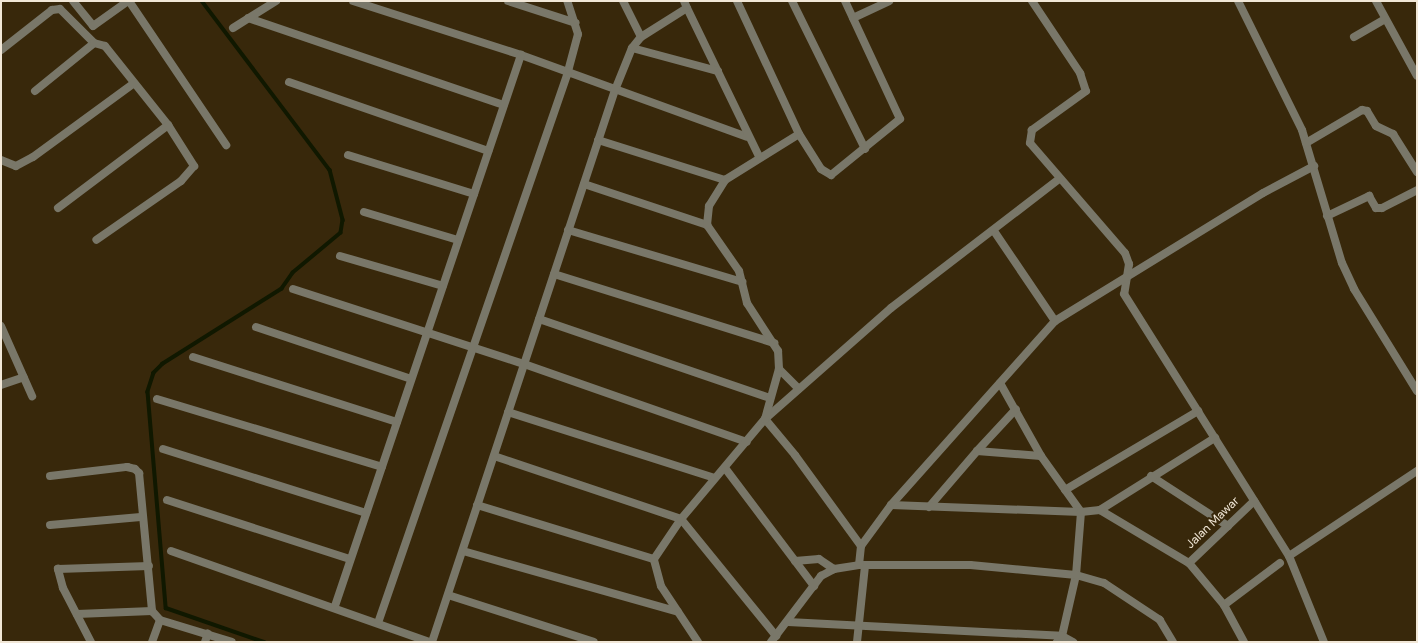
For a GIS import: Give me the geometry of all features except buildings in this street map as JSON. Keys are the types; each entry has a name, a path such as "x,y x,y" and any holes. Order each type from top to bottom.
{"street":[{"path":"73,1 93,26 128,1 226,145"},
{"path":"233,28 276,1"},
{"path":"353,1 521,55 567,75 615,90 747,137"},
{"path":"508,1 576,23"},
{"path":"378,623 567,75 578,34 576,23 567,1"},
{"path":"623,1 641,37"},
{"path":"737,1 799,134 827,175 865,149 900,119 844,1"},
{"path":"792,1 865,149"},
{"path":"853,18 889,1"},
{"path":"1032,1 1085,84 1083,95 1032,130 1030,136 1034,151 1119,242 1129,264 1124,294 1289,556 1324,642"},
{"path":"1238,1 1306,143 1314,166 1327,216 1354,290 1417,391"},
{"path":"1377,1 1417,76"},
{"path":"171,551 335,606 431,642 463,551 615,90 632,48 641,37 685,4 718,71 747,137 759,156"},
{"path":"1,50 52,10 60,9 94,43 109,50 168,125 194,166 190,174 96,240"},
{"path":"248,18 504,105"},
{"path":"1354,37 1386,19"},
{"path":"35,91 94,43"},
{"path":"632,48 718,71"},
{"path":"335,606 521,55"},
{"path":"289,82 488,151"},
{"path":"1,160 16,166 33,157 134,83"},
{"path":"1306,143 1362,110 1367,111 1376,126 1393,134 1417,172"},
{"path":"58,208 168,125"},
{"path":"707,225 709,206 725,180 759,156 799,134"},
{"path":"598,140 725,180"},
{"path":"348,155 474,194"},
{"path":"861,546 891,505 1055,321 1263,193 1314,166"},
{"path":"698,642 661,586 654,559 681,519 766,420 799,388 891,308 994,231 1059,179"},
{"path":"584,184 707,225 735,264 742,282 747,303 774,343 779,369 770,398 766,420"},
{"path":"1327,216 1369,196 1376,208 1382,208 1417,190"},
{"path":"364,212 458,240"},
{"path":"568,230 742,282"},
{"path":"994,231 1055,321"},
{"path":"340,256 443,286"},
{"path":"554,274 774,343"},
{"path":"293,289 474,347 747,442"},
{"path":"539,319 770,398"},
{"path":"256,327 411,379"},
{"path":"2,331 32,396"},
{"path":"193,357 397,422"},
{"path":"779,369 799,388"},
{"path":"1,385 24,376"},
{"path":"1000,383 1016,409 1041,456 1081,512 1076,576 1060,639"},
{"path":"157,399 382,467"},
{"path":"929,507 977,451 1016,409"},
{"path":"1064,490 1198,411"},
{"path":"508,412 715,478"},
{"path":"766,420 795,454 861,546 862,565 857,642"},
{"path":"891,505 1081,512 1100,510 1151,476 1215,438"},
{"path":"163,449 366,513"},
{"path":"977,451 1041,456"},
{"path":"494,456 681,519 774,639 814,586 834,570 862,565 970,565 1076,576 1104,583 1140,604 1160,620 1173,642"},
{"path":"50,476 127,466 135,469 139,473 141,517 148,566 152,612 160,620 208,633 232,642"},
{"path":"725,468 814,586"},
{"path":"1289,556 1417,471"},
{"path":"1151,476 1228,526"},
{"path":"167,500 350,559"},
{"name":"Jalan Mawar","path":"1189,563 1254,501"},
{"path":"477,505 654,559"},
{"path":"1100,510 1189,563 1224,605 1244,642"},
{"path":"50,525 141,517"},
{"path":"463,551 678,612"},
{"path":"796,561 819,559 834,570"},
{"path":"1224,605 1280,563"},
{"path":"91,642 77,614 58,569 148,566"},
{"path":"448,595 594,642"},
{"path":"77,614 152,612"},
{"path":"152,642 160,620"},
{"path":"788,622 1060,639 1073,642"},
{"path":"205,642 208,633"}],"waterway":[{"path":"202,1 330,170 343,220 341,233 293,273 282,289 163,364 154,373 148,392 166,608 264,642"}]}
